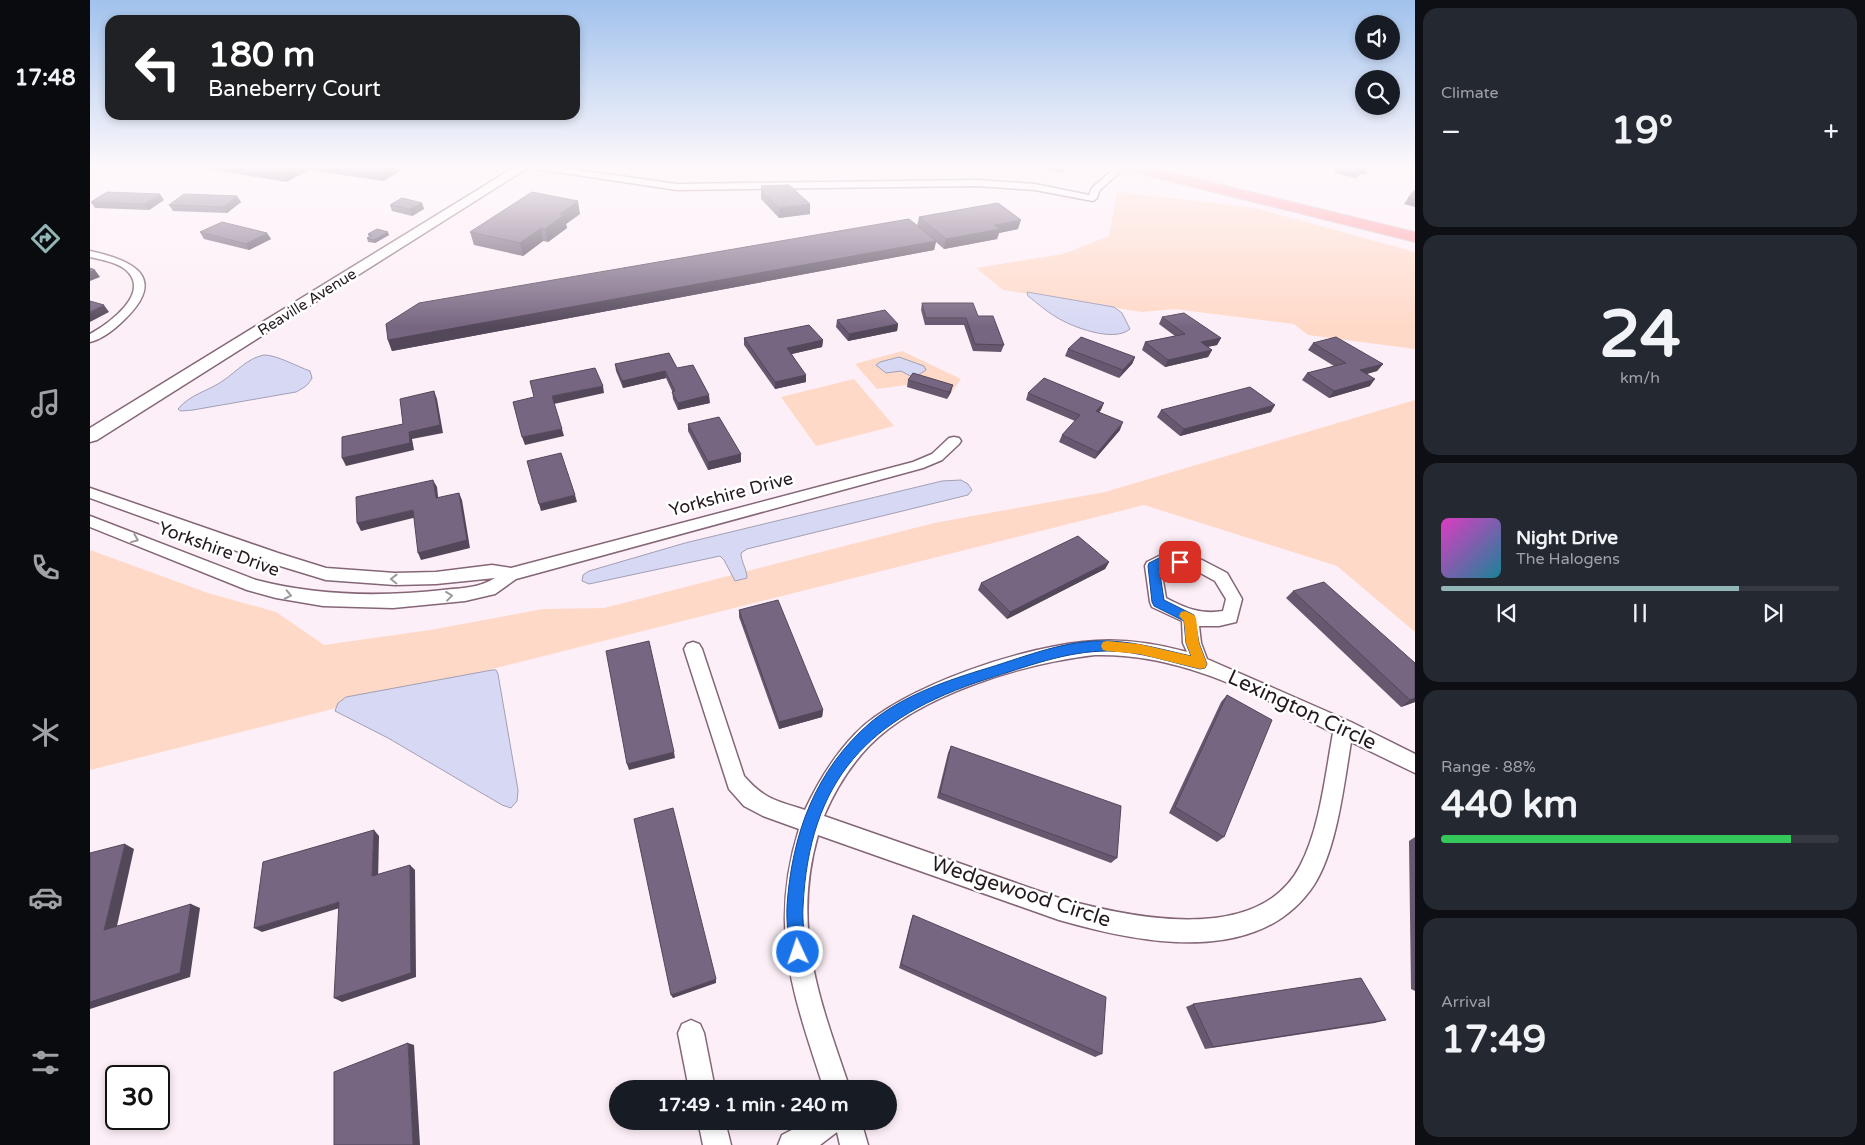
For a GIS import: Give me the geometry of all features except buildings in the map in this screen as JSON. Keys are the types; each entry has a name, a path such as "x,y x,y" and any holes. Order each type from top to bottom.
{"highway":[{"path":"1357,220 1410,233"},
{"path":"1360,220 1410,233"},
{"path":"1364,220 1410,233"}],"street":[{"name":"Reaville Avenue","path":"90,436 437,220"},
{"path":"90,254 115,261 130,268 139,280 140,287 139,294 124,314 113,324 90,339"},
{"name":"Yorkshire Drive","path":"90,521 253,586 320,600 394,601 467,594 491,589 512,574 918,465 937,457 954,441"},
{"name":"Yorkshire Drive","path":"90,493 273,558 326,574 395,579 436,578 492,571 512,574"},
{"path":"1165,559 1196,564 1221,577 1234,599 1230,617 1214,621 1190,618 1158,602 1153,566 1165,559"},
{"path":"1190,618 1192,643 1200,664"},
{"name":"Lexington Circle","path":"834,1080 811,1005 798,952 795,908 799,868 810,822 834,771 877,726 904,707 940,691 1021,662 1077,648 1108,646 1139,649 1200,664 1235,677 1344,728 1415,764"},
{"name":"Wedgewood Circle","path":"693,650 736,782 751,799 770,809 1059,908 1098,920 1138,928 1211,931 1244,925 1270,912 1291,896 1307,876 1318,852 1335,783 1344,728"},
{"path":"691,1033 699,1080"},
{"path":"713,1130 717,1145"},
{"path":"792,1145 819,1130"},
{"path":"850,1130 854,1145"}],"shaded area":[{"path":"1112,220 1300,220 1415,252 1415,349 1308,335 1294,324 1174,309 1142,312 1003,290 976,268 1063,254 1109,236"},
{"path":"902,351 961,379 947,399 907,387 907,385 877,389 855,364"},
{"path":"854,379 894,426 816,446 781,397"},
{"path":"1415,400 1415,632 1337,566 1144,505 90,770 90,550 208,593 276,612 324,645 430,630 543,609 604,608 934,523 1105,492"}],"water":[{"path":"1027,292 1114,307 1122,313 1130,329 1123,333 1104,334 1082,329 1052,315 1028,296"},
{"path":"264,355 281,359 310,371 312,378 307,385 296,392 193,410 181,411 178,409 188,400 218,384 248,362"},
{"path":"899,357 924,366 926,370 914,378 901,371 886,373 876,365 880,362"},
{"path":"961,480 968,484 972,490 968,495 747,549 741,553 747,578 735,581 720,556 589,584 582,581 583,575 589,571 685,543 942,481"},
{"path":"496,670 498,674 518,790 517,801 511,808 502,805 388,738 335,711 338,703 346,697"}],"slow traffic":[{"path":"1107,646 1171,655 1200,664 1192,643 1190,618 1185,616"}],"route":[{"path":"798,952 795,908 799,868 810,822 834,771 855,747 877,726 904,707 962,682 1049,654 1077,648 1108,646 1171,655 1200,664 1192,643 1190,618 1158,602 1153,566 1165,559 1180,562"}]}
